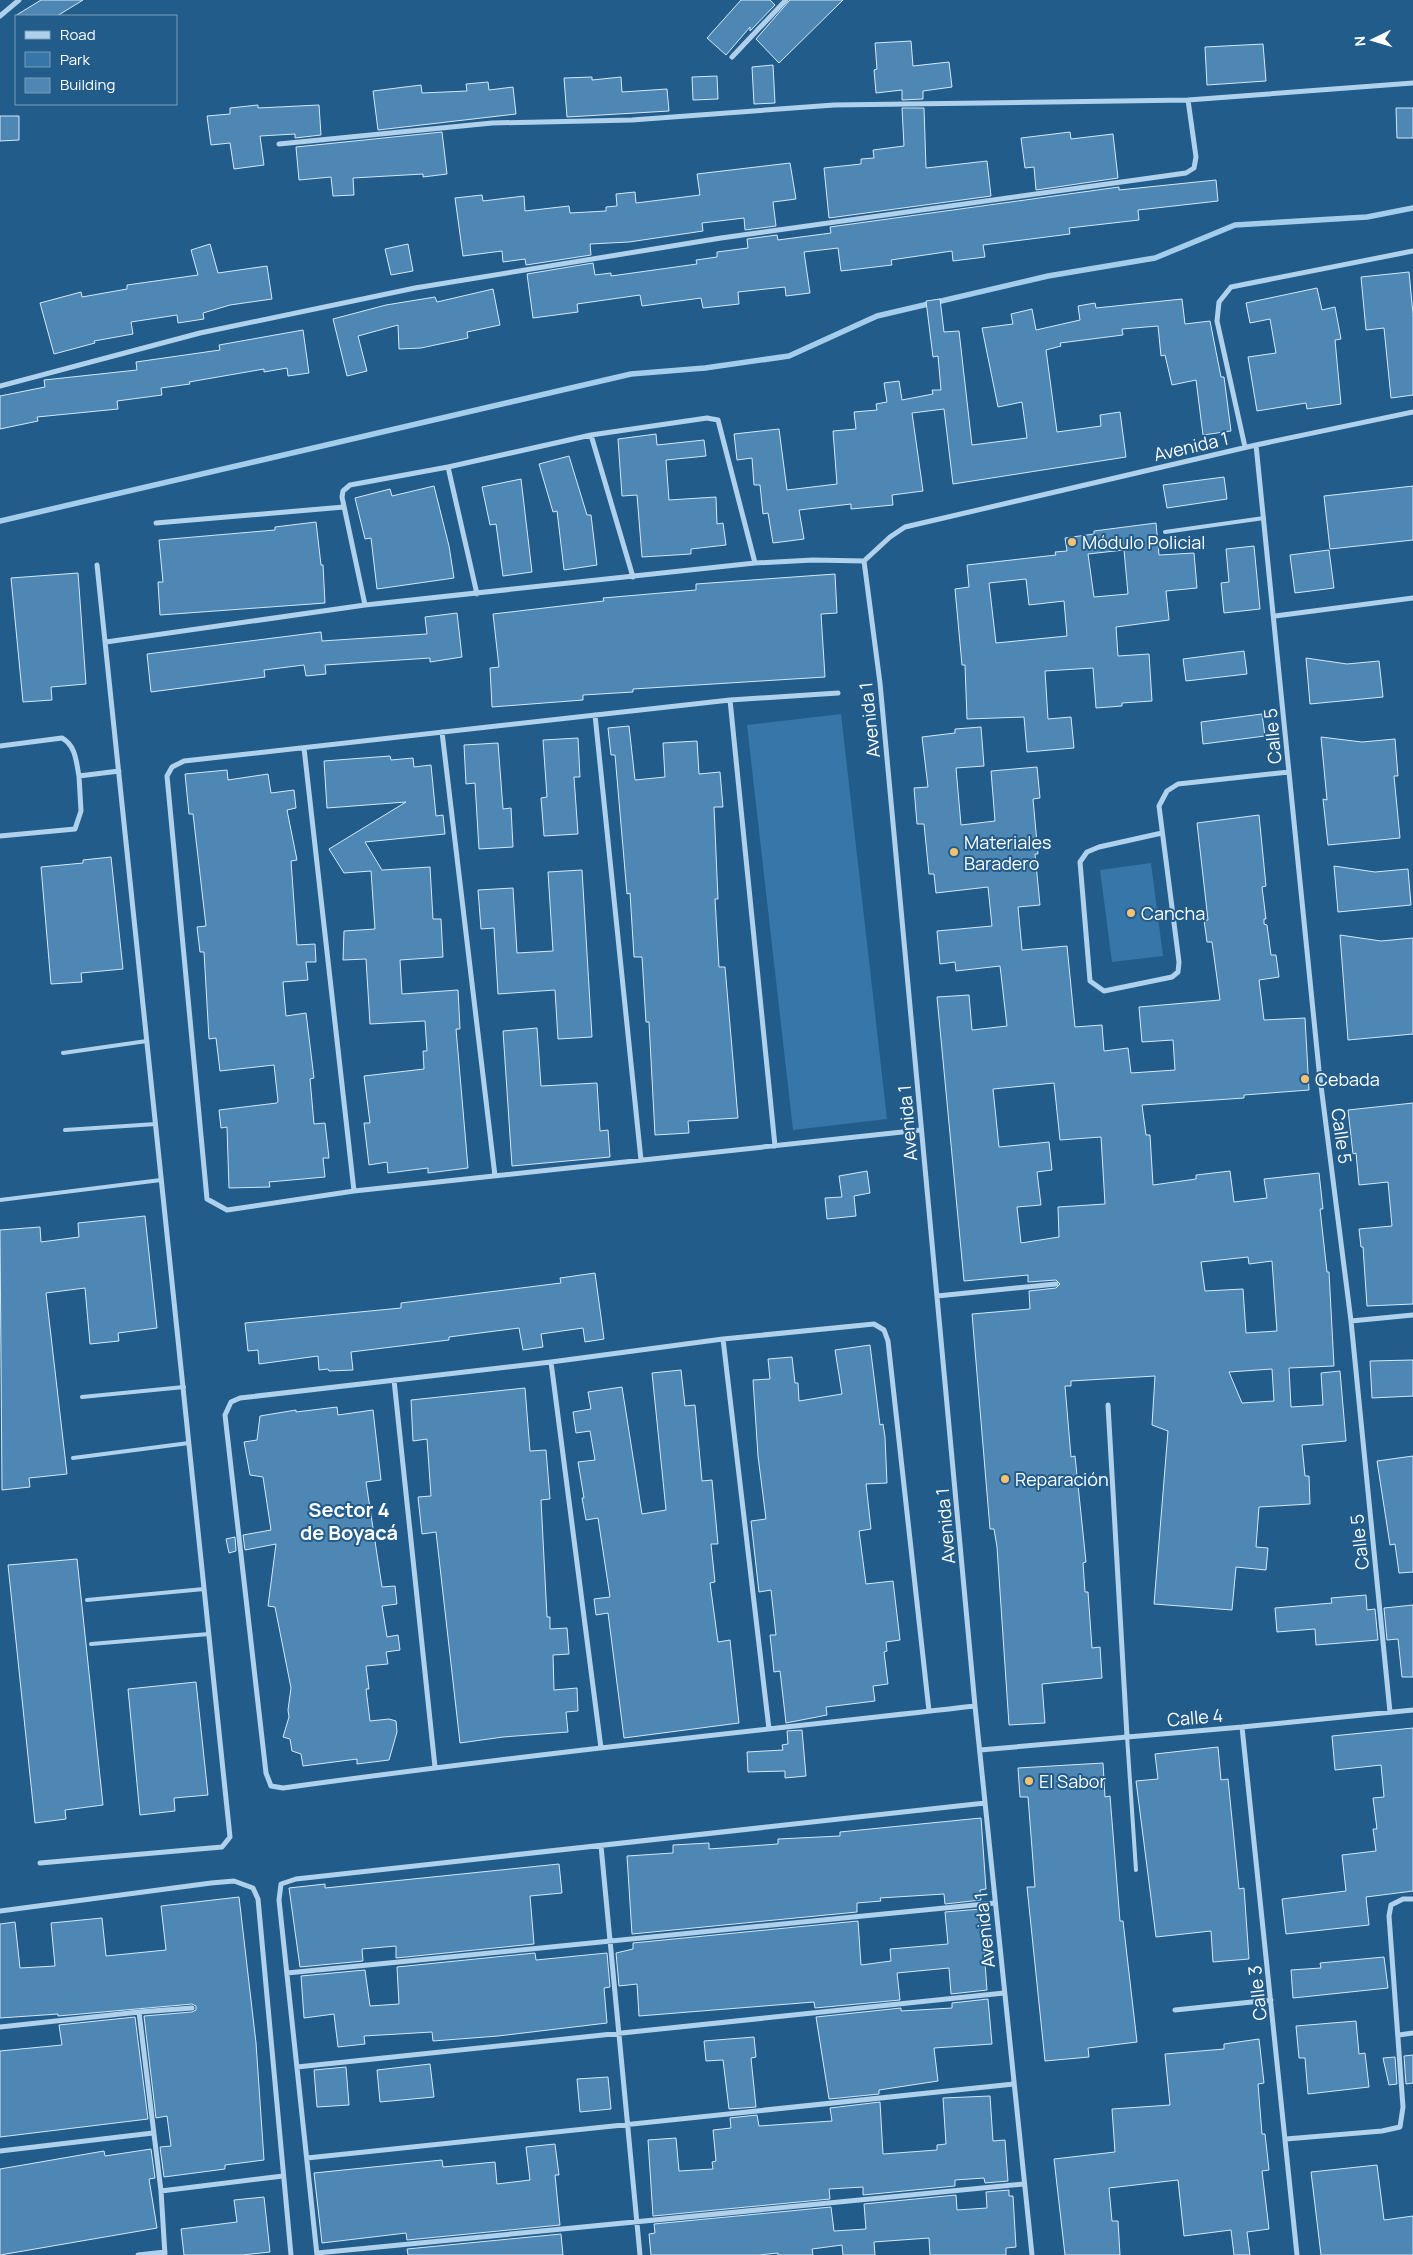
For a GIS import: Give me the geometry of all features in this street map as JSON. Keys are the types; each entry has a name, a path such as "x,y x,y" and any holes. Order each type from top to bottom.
{"street":[{"path":"0,16 19,0"},
{"path":"732,57 786,0"},
{"path":"279,144 492,124 632,120 834,105 1188,100 1413,83"},
{"path":"0,386 200,333 415,288 721,238 1186,173 1194,168 1196,157 1188,100"},
{"path":"1245,447 1218,321 1219,302 1231,287 1413,251"},
{"name":"Avenida 1","path":"1032,2255 975,1706 880,693 864,561 890,537 905,527 1256,444 1413,412"},
{"path":"366,605 344,507 343,491 350,485 448,467 591,435 707,418 718,420 755,563"},
{"path":"591,435 633,577"},
{"name":"Calle 5","path":"1256,444 1275,616 1319,1070 1351,1321 1390,1712"},
{"path":"448,467 477,594"},
{"path":"156,523 344,507"},
{"path":"106,642 366,605 755,563 813,560 864,561"},
{"path":"40,1864 222,1846 230,1837 97,565"},
{"path":"1275,616 1413,598"},
{"path":"838,693 730,700 442,732 184,761 172,767 168,776 207,1199 227,1210 354,1191 921,1130"},
{"path":"730,700 775,1146"},
{"path":"595,715 641,1160"},
{"path":"442,732 495,1176"},
{"path":"0,746 62,738 70,742 74,751 79,776 81,811 76,829 0,836"},
{"path":"304,748 354,1191"},
{"path":"79,776 119,771"},
{"path":"1162,833 1099,847 1087,852 1080,862 1090,981 1104,991 1172,977 1178,972 1179,962 1159,806 1166,791 1178,784 1289,772"},
{"path":"937,1296 1056,1284"},
{"path":"1351,1321 1413,1315"},
{"path":"929,1711 888,1341 884,1330 874,1324 723,1339 551,1362 240,1398 231,1402 225,1415 266,1773 271,1786 282,1788 435,1767 975,1706"},
{"path":"723,1339 769,1729"},
{"path":"551,1362 601,1748"},
{"path":"394,1380 435,1767"},
{"path":"1108,1405 1127,1736"},
{"name":"Calle 4","path":"980,1750 1127,1736 1242,1728 1413,1710"},
{"name":"Calle 3","path":"1242,1728 1297,2255"},
{"path":"985,1802 296,1879 281,1884 279,1900 286,1973 317,2254 637,2220 1024,2184"},
{"path":"600,1846 640,2255"},
{"path":"0,1911 211,1883 234,1881 253,1888 258,1899 291,2255"},
{"path":"1286,2140 1382,2131 1400,2127 1403,2107 1389,1916 1391,1905 1403,1899 1413,1899"},
{"path":"286,1973 995,1903"},
{"path":"297,2067 1004,1993"},
{"path":"1175,2010 1271,2000"},
{"path":"0,2027 192,2008"},
{"path":"138,2255 165,2253 160,2191 139,2012"},
{"path":"1399,2035 1413,2033"},
{"path":"307,2158 1014,2084"},
{"path":"0,2151 152,2134"},
{"path":"160,2191 283,2176"}],"lane":[{"path":"1166,532 1264,518"},
{"path":"63,1053 147,1041"},
{"path":"65,1130 156,1124"},
{"path":"0,1200 162,1180"},
{"path":"82,1398 184,1387"},
{"path":"73,1458 189,1443"},
{"path":"87,1600 204,1589"},
{"path":"91,1644 209,1634"},
{"path":"1127,1736 1136,1870"}],"green space":[{"path":"841,714 887,1119 793,1130 747,725"},
{"name":"Cancha","path":"1151,863 1163,956 1112,962 1100,870"}],"building":[{"path":"41,0 83,0 59,15 17,15"},
{"path":"741,0 770,0 775,5 750,31 750,27 726,55 707,38"},
{"path":"790,0 843,0 779,63 756,39"},
{"path":"911,41 913,66 949,62 952,87 923,91 923,99 902,100 902,90 876,93 874,70 877,69 875,43"},
{"path":"1263,44 1266,81 1207,85 1205,47"},
{"path":"773,65 775,103 754,104 752,67"},
{"path":"717,76 718,99 693,100 692,77"},
{"path":"592,77 592,80 621,77 622,92 667,89 669,111 567,117 564,78"},
{"path":"488,82 489,90 513,87 516,114 378,130 373,91 421,85 422,93 467,91 466,84"},
{"path":"258,105 258,108 319,105 321,135 295,138 295,134 260,136 264,165 234,169 230,143 211,145 207,116 230,114 230,108"},
{"path":"902,108 924,108 926,168 987,161 991,196 829,218 824,168 861,164 861,159 874,158 873,150 904,146"},
{"path":"1396,108 1413,108 1413,138 1397,138"},
{"path":"0,116 19,116 19,140 0,141"},
{"path":"442,132 447,174 423,177 423,174 353,178 354,195 333,196 331,177 299,180 296,147"},
{"path":"1070,132 1071,139 1113,134 1118,178 1036,190 1034,167 1025,168 1021,138"},
{"path":"790,163 796,199 773,202 776,226 745,230 744,218 702,223 703,231 629,242 590,244 591,255 526,265 525,259 503,262 502,251 463,256 455,198 482,195 483,201 524,196 525,211 569,206 570,213 606,211 606,207 617,206 616,194 635,192 636,203 700,195 697,174"},
{"path":"1216,180 1218,201 1138,210 1139,220 1069,228 1070,234 983,245 985,257 953,261 952,251 891,260 892,265 841,271 838,248 804,252 810,293 786,296 785,287 738,292 739,304 703,308 701,298 642,306 640,295 577,304 578,312 533,318 527,274 593,263 595,275 611,273 611,276 697,264 696,260 717,257 717,252 748,248 747,239 777,235 778,240 831,233 830,227 1119,187 1119,190"},
{"path":"210,244 218,273 267,266 272,299 230,305 203,313 204,319 178,323 177,315 131,322 133,334 94,341 95,343 54,354 40,303 81,292 82,297 127,289 127,285 198,275 191,250"},
{"path":"408,244 413,271 391,275 385,249"},
{"path":"1409,272 1413,314 1413,395 1391,398 1384,328 1366,330 1361,277"},
{"path":"1317,288 1322,310 1335,307 1341,339 1335,340 1341,404 1307,409 1306,403 1257,411 1248,357 1276,353 1270,319 1250,323 1246,303"},
{"path":"493,289 500,325 467,332 468,338 421,348 399,349 398,325 358,336 367,371 347,376 333,319 386,305 435,297 437,302"},
{"path":"940,299 944,332 959,331 972,445 1027,438 1022,402 998,407 982,328 1013,324 1011,314 1032,309 1036,330 1080,320 1078,306 1095,303 1096,308 1182,299 1185,324 1210,321 1221,377 1224,377 1231,431 1203,435 1196,380 1172,385 1165,355 1161,356 1158,326 1122,329 1123,335 1060,343 1061,346 1046,350 1057,432 1101,426 1100,415 1120,412 1126,457 953,484 944,409 912,413 923,491 892,495 893,505 851,509 851,504 799,510 804,539 773,543 768,513 763,514 760,485 754,485 752,458 737,460 734,434 779,429 787,490 837,484 833,431 856,429 854,412 877,410 876,404 887,402 884,383 899,381 902,400 933,394 932,390 941,390 938,356 933,357 926,301"},
{"path":"303,330 309,373 288,376 287,368 264,372 264,369 189,382 190,384 161,388 162,395 117,401 118,409 37,417 38,421 0,429 0,396 45,387 44,380 137,370 136,362 220,350 219,345"},
{"path":"656,434 657,445 704,440 706,456 666,460 669,500 716,497 717,524 723,523 726,545 691,549 691,554 642,557 637,495 622,496 618,439"},
{"path":"569,456 587,515 591,515 597,565 564,570 557,511 553,512 539,464"},
{"path":"1224,477 1227,499 1167,508 1163,485"},
{"path":"521,479 532,572 503,576 496,524 490,525 482,487"},
{"path":"434,486 449,546 454,578 377,589 371,538 365,539 355,498 390,489 392,496"},
{"path":"1413,486 1413,540 1330,549 1324,496"},
{"path":"316,522 321,565 323,565 325,603 160,615 158,582 163,582 159,540 275,530 275,527"},
{"path":"1156,523 1159,555 1194,553 1197,588 1166,591 1169,620 1116,627 1118,656 1149,654 1152,701 1122,703 1122,706 1096,708 1093,668 1045,671 1048,719 1071,717 1074,748 1027,752 1024,717 967,719 965,665 962,665 955,589 969,587 967,565 1056,555 1055,552 1067,551 1065,538 1094,534 1094,531","holes":["1124,550 1128,594 1094,597 1088,554","1026,579 1029,605 1064,601 1067,636 996,643 989,583"]},
{"path":"1254,546 1260,609 1224,613 1221,583 1229,582 1226,549"},
{"path":"1329,550 1334,588 1295,593 1290,555"},
{"path":"78,573 86,684 51,687 52,700 23,702 11,578"},
{"path":"835,574 837,613 821,614 825,677 633,689 633,692 583,695 583,700 492,707 490,668 499,667 493,614 604,601 603,598 696,590 696,584"},
{"path":"457,613 462,657 430,662 430,658 325,665 326,674 306,676 304,665 264,670 265,677 151,692 147,654 321,632 322,641 427,634 425,617"},
{"path":"1244,651 1247,674 1186,681 1183,659"},
{"path":"1306,658 1347,664 1379,661 1383,697 1310,704"},
{"path":"1262,714 1265,736 1203,744 1201,722"},
{"path":"629,726 635,780 665,777 663,743 697,741 699,774 720,772 723,807 714,807 718,899 715,899 719,967 725,967 738,1118 688,1121 689,1133 655,1135 649,1022 646,1022 642,957 634,957 630,893 627,894 615,755 611,755 608,728"},
{"path":"981,727 984,766 956,768 961,825 995,821 991,771 1037,767 1040,798 1033,799 1038,854 1035,854 1040,905 1018,907 1022,950 1067,946 1075,1027 1102,1025 1104,1051 1128,1048 1131,1073 1175,1070 1173,1040 1142,1042 1139,1007 1220,1000 1212,942 1207,942 1204,920 1208,920 1197,823 1259,815 1266,886 1262,887 1266,919 1264,919 1264,924 1267,925 1271,955 1276,955 1279,977 1259,980 1264,1020 1305,1018 1309,1090 1244,1095 1244,1098 1142,1105 1146,1135 1150,1135 1153,1185 1196,1179 1196,1175 1230,1171 1234,1202 1267,1198 1264,1179 1319,1173 1323,1209 1320,1209 1327,1272 1329,1272 1334,1366 1289,1368 1291,1407 1323,1405 1321,1373 1340,1371 1346,1441 1302,1445 1305,1476 1309,1476 1310,1504 1259,1507 1256,1547 1268,1548 1266,1570 1236,1567 1232,1610 1154,1604 1168,1431 1152,1425 1155,1376 1071,1381 1071,1386 1065,1386 1071,1457 1075,1456 1086,1562 1083,1563 1085,1592 1088,1592 1092,1648 1100,1647 1102,1678 1042,1684 1045,1723 1009,1725 997,1547 994,1529 990,1529 972,1314 1030,1309 1029,1291 1056,1288 1060,1284 1056,1280 1028,1282 1028,1275 964,1281 937,997 969,995 972,1030 1007,1026 1000,966 956,971 955,962 940,964 937,931 992,926 988,887 936,893 934,874 929,874 924,824 917,824 914,788 928,787 922,737 955,733 955,729","holes":["1054,1083 1060,1140 1101,1137 1105,1204 1058,1207 1059,1237 1021,1243 1017,1207 1041,1205 1037,1172 1052,1170 1049,1142 999,1147 993,1089","1248,1257 1249,1264 1272,1261 1277,1331 1246,1333 1243,1289 1205,1291 1201,1262","1272,1369 1274,1401 1242,1403 1229,1372"]},
{"path":"1321,737 1362,742 1395,739 1398,776 1394,776 1400,838 1328,845 1323,799 1327,800"},
{"path":"578,738 580,777 574,777 578,834 544,836 541,798 547,797 543,740"},
{"path":"498,743 503,809 511,808 513,847 479,849 475,783 466,784 464,745"},
{"path":"390,756 391,760 413,758 414,767 431,765 436,816 443,815 445,834 365,842 382,870 430,867 433,919 441,919 443,957 400,960 402,994 458,990 460,1029 456,1029 468,1168 428,1173 428,1168 388,1173 387,1162 369,1165 364,1123 370,1123 364,1076 424,1069 423,1051 427,1051 425,1021 370,1024 366,959 343,960 344,931 375,929 371,871 344,873 329,849 406,802 327,808 324,761"},
{"path":"227,770 228,780 268,774 271,793 294,790 296,808 287,810 297,860 291,861 297,945 315,944 316,962 306,962 308,980 283,982 286,1016 306,1013 314,1078 310,1079 314,1124 325,1123 329,1158 323,1158 325,1177 269,1182 270,1187 229,1188 227,1127 221,1128 219,1110 277,1103 274,1065 220,1071 216,1038 209,1039 204,952 200,952 197,927 206,926 193,814 189,814 185,774"},
{"path":"111,857 123,969 81,973 82,982 51,984 41,867 83,863 83,860"},
{"path":"1334,866 1375,872 1408,869 1411,905 1338,912"},
{"path":"582,870 592,1037 558,1039 555,990 498,994 494,928 481,929 478,890 513,888 517,953 553,951 548,872"},
{"path":"1340,935 1381,941 1413,938 1413,1034 1348,1040"},
{"path":"537,1028 541,1086 597,1083 600,1131 608,1130 610,1157 512,1166 503,1031"},
{"path":"1413,1103 1413,1304 1367,1306 1363,1247 1361,1247 1359,1229 1392,1226 1388,1182 1359,1185 1356,1153 1353,1154 1348,1110"},
{"path":"867,1171 870,1193 854,1196 856,1216 827,1219 825,1198 842,1197 839,1176"},
{"path":"145,1216 157,1328 118,1333 119,1341 90,1344 85,1288 46,1293 67,1474 29,1478 30,1487 2,1490 0,1230 40,1227 41,1242 79,1237 78,1223"},
{"path":"595,1273 604,1339 585,1342 583,1328 541,1334 543,1347 523,1350 519,1328 449,1337 449,1340 351,1352 353,1370 329,1371 328,1369 319,1370 318,1356 259,1364 258,1350 248,1351 245,1323 401,1308 401,1303 561,1283 560,1278"},
{"path":"870,1345 880,1425 883,1424 885,1437 887,1483 866,1484 871,1529 859,1531 866,1584 893,1581 900,1640 886,1642 887,1651 884,1652 888,1684 873,1686 875,1701 826,1707 827,1715 786,1723 780,1671 774,1672 770,1635 776,1635 771,1590 759,1592 751,1521 766,1519 758,1456 753,1380 770,1379 768,1359 792,1357 795,1383 798,1383 799,1401 842,1394 835,1350"},
{"path":"1413,1360 1413,1396 1372,1398 1370,1361"},
{"path":"681,1370 685,1406 695,1405 702,1481 712,1480 718,1544 711,1544 715,1582 710,1583 718,1642 730,1640 739,1723 624,1738 608,1613 596,1615 594,1599 610,1597 598,1518 586,1520 578,1462 595,1460 590,1431 576,1433 573,1412 591,1409 588,1392 622,1387 642,1514 666,1510 652,1373"},
{"path":"525,1388 530,1451 546,1450 550,1499 541,1500 547,1617 550,1617 550,1629 567,1628 569,1654 553,1655 554,1690 577,1688 578,1711 566,1712 568,1732 503,1737 460,1743 436,1532 422,1534 418,1497 431,1496 427,1439 413,1441 411,1400"},
{"path":"337,1407 338,1415 373,1410 381,1480 366,1482 382,1587 395,1586 397,1604 382,1606 387,1637 398,1635 400,1650 386,1652 388,1664 366,1666 369,1689 366,1689 370,1721 389,1719 396,1721 397,1732 389,1760 357,1764 357,1759 303,1766 301,1754 292,1751 290,1739 283,1737 289,1717 291,1688 275,1607 268,1606 276,1544 245,1550 243,1535 271,1530 263,1477 250,1475 244,1442 257,1440 260,1416 296,1410 296,1412"},
{"path":"1413,1456 1413,1572 1399,1573 1395,1544 1390,1545 1377,1461"},
{"path":"235,1537 236,1551 229,1553 226,1539"},
{"path":"77,1559 103,1805 65,1810 66,1819 35,1823 8,1565"},
{"path":"1366,1595 1367,1610 1375,1609 1378,1640 1316,1645 1315,1629 1277,1632 1275,1608 1332,1603 1331,1598"},
{"path":"1413,1605 1413,1677 1402,1677 1398,1639 1387,1640 1384,1608"},
{"path":"196,1682 208,1795 174,1798 175,1811 140,1815 128,1689"},
{"path":"1413,1728 1413,1891 1366,1897 1369,1925 1286,1934 1282,1899 1346,1891 1342,1855 1376,1851 1373,1829 1377,1829 1373,1798 1384,1797 1381,1765 1335,1770 1332,1736"},
{"path":"802,1730 806,1776 785,1778 785,1771 748,1772 747,1752 783,1750 782,1745 788,1744 787,1731"},
{"path":"1218,1747 1221,1780 1228,1779 1239,1889 1244,1888 1249,1959 1213,1962 1211,1931 1156,1937 1136,1781 1158,1779 1155,1754"},
{"path":"1103,1763 1105,1797 1110,1796 1120,1921 1123,1921 1137,2042 1088,2048 1089,2057 1045,2061 1027,1887 1035,1887 1028,1797 1020,1797 1018,1768"},
{"path":"981,1818 986,1889 980,1890 981,1900 945,1904 944,1894 880,1898 881,1901 857,1903 857,1912 632,1934 627,1856 673,1853 673,1845 709,1843 709,1849 778,1844 778,1839 840,1836 840,1832"},
{"path":"559,1864 562,1893 530,1896 534,1944 396,1958 396,1946 362,1949 363,1961 300,1967 289,1888 325,1884 325,1888"},
{"path":"239,1897 256,2043 264,2160 225,2165 225,2169 164,2177 160,2147 171,2146 167,2116 156,2118 144,2016 192,2012 196,2010 196,2006 192,2004 58,2016 58,2014 0,2018 0,1924 15,1922 20,1968 55,1966 51,1923 102,1918 106,1956 166,1950 161,1906"},
{"path":"981,1909 987,1990 951,1994 949,1968 897,1973 900,2000 815,2008 814,2002 639,2016 637,1984 619,1986 616,1953 633,1949 633,1943 858,1921 861,1965 891,1961 890,1949 948,1944 945,1912"},
{"path":"535,1953 536,1960 607,1953 610,1987 604,1988 607,2023 498,2036 433,2041 432,2032 364,2036 365,2044 338,2047 334,2014 304,2018 301,1976 365,1970 370,2006 399,2004 397,1967"},
{"path":"1384,1957 1388,1988 1293,1998 1291,1970 1321,1968 1320,1963"},
{"path":"988,1999 992,2044 934,2048 938,2081 879,2090 879,2094 829,2099 816,2017 901,2008 901,2011 952,2008 952,2003"},
{"path":"135,2017 148,2119 0,2137 0,2051 62,2045 59,2025"},
{"path":"1356,2021 1359,2054 1365,2053 1369,2087 1308,2094 1305,2058 1299,2058 1296,2026"},
{"path":"754,2037 756,2057 751,2058 756,2107 729,2109 723,2060 706,2061 704,2041"},
{"path":"1259,2039 1264,2083 1258,2084 1262,2134 1265,2134 1269,2170 1262,2171 1269,2229 1247,2232 1250,2255 1234,2255 1231,2230 1184,2236 1178,2180 1109,2188 1112,2221 1118,2221 1120,2255 1065,2255 1054,2159 1115,2152 1112,2109 1170,2105 1165,2054 1224,2049 1224,2044"},
{"path":"1413,2055 1413,2083 1406,2084 1404,2056"},
{"path":"1395,2057 1397,2084 1389,2085 1383,2058"},
{"path":"430,2064 434,2097 380,2102 377,2070"},
{"path":"346,2067 349,2105 317,2107 314,2070"},
{"path":"608,2077 611,2109 580,2112 577,2079"},
{"path":"990,2096 993,2141 1005,2140 1008,2181 985,2183 984,2178 955,2180 955,2186 863,2195 863,2187 829,2189 830,2199 653,2216 648,2140 676,2138 679,2171 713,2169 712,2162 716,2161 713,2130 731,2128 730,2118 757,2115 759,2126 832,2121 830,2108 880,2102 883,2154 937,2150 937,2145 946,2144 943,2098"},
{"path":"555,2144 559,2175 555,2175 560,2225 407,2240 406,2233 322,2243 314,2173 442,2160 443,2167 495,2162 497,2184 530,2180 526,2147"},
{"path":"151,2149 155,2178 149,2179 157,2228 0,2255 0,2169 104,2151 105,2156"},
{"path":"1377,2165 1384,2220 1413,2216 1413,2255 1321,2255 1311,2172"},
{"path":"1009,2190 1009,2196 1013,2196 1016,2247 1006,2248 1006,2255 930,2255 929,2238 874,2242 875,2255 843,2255 842,2245 812,2249 813,2255 778,2255 778,2253 759,2255 651,2255 649,2234 655,2233 654,2224 831,2207 834,2231 866,2229 864,2204 956,2195 957,2210 987,2208 986,2192"},
{"path":"264,2197 270,2252 242,2255 184,2255 181,2229 237,2222 234,2200"},
{"path":"561,2234 563,2255 408,2255 407,2249"}],"waterway":[{"path":"0,521 631,374 705,368 789,356 877,316 1048,276 1155,258 1235,225 1367,217 1413,208"}],"place":[{"name":"Módulo Policial","path":"1072,542"},
{"name":"Materiales Baradero","path":"954,852"},
{"name":"Cancha","path":"1131,913"},
{"name":"Cebada","path":"1305,1079"},
{"name":"Reparación","path":"1005,1479"},
{"name":"El Sabor","path":"1029,1781"}],"district":[{"name":"Sector 4 de Boyacá","path":"349,1520"}]}
